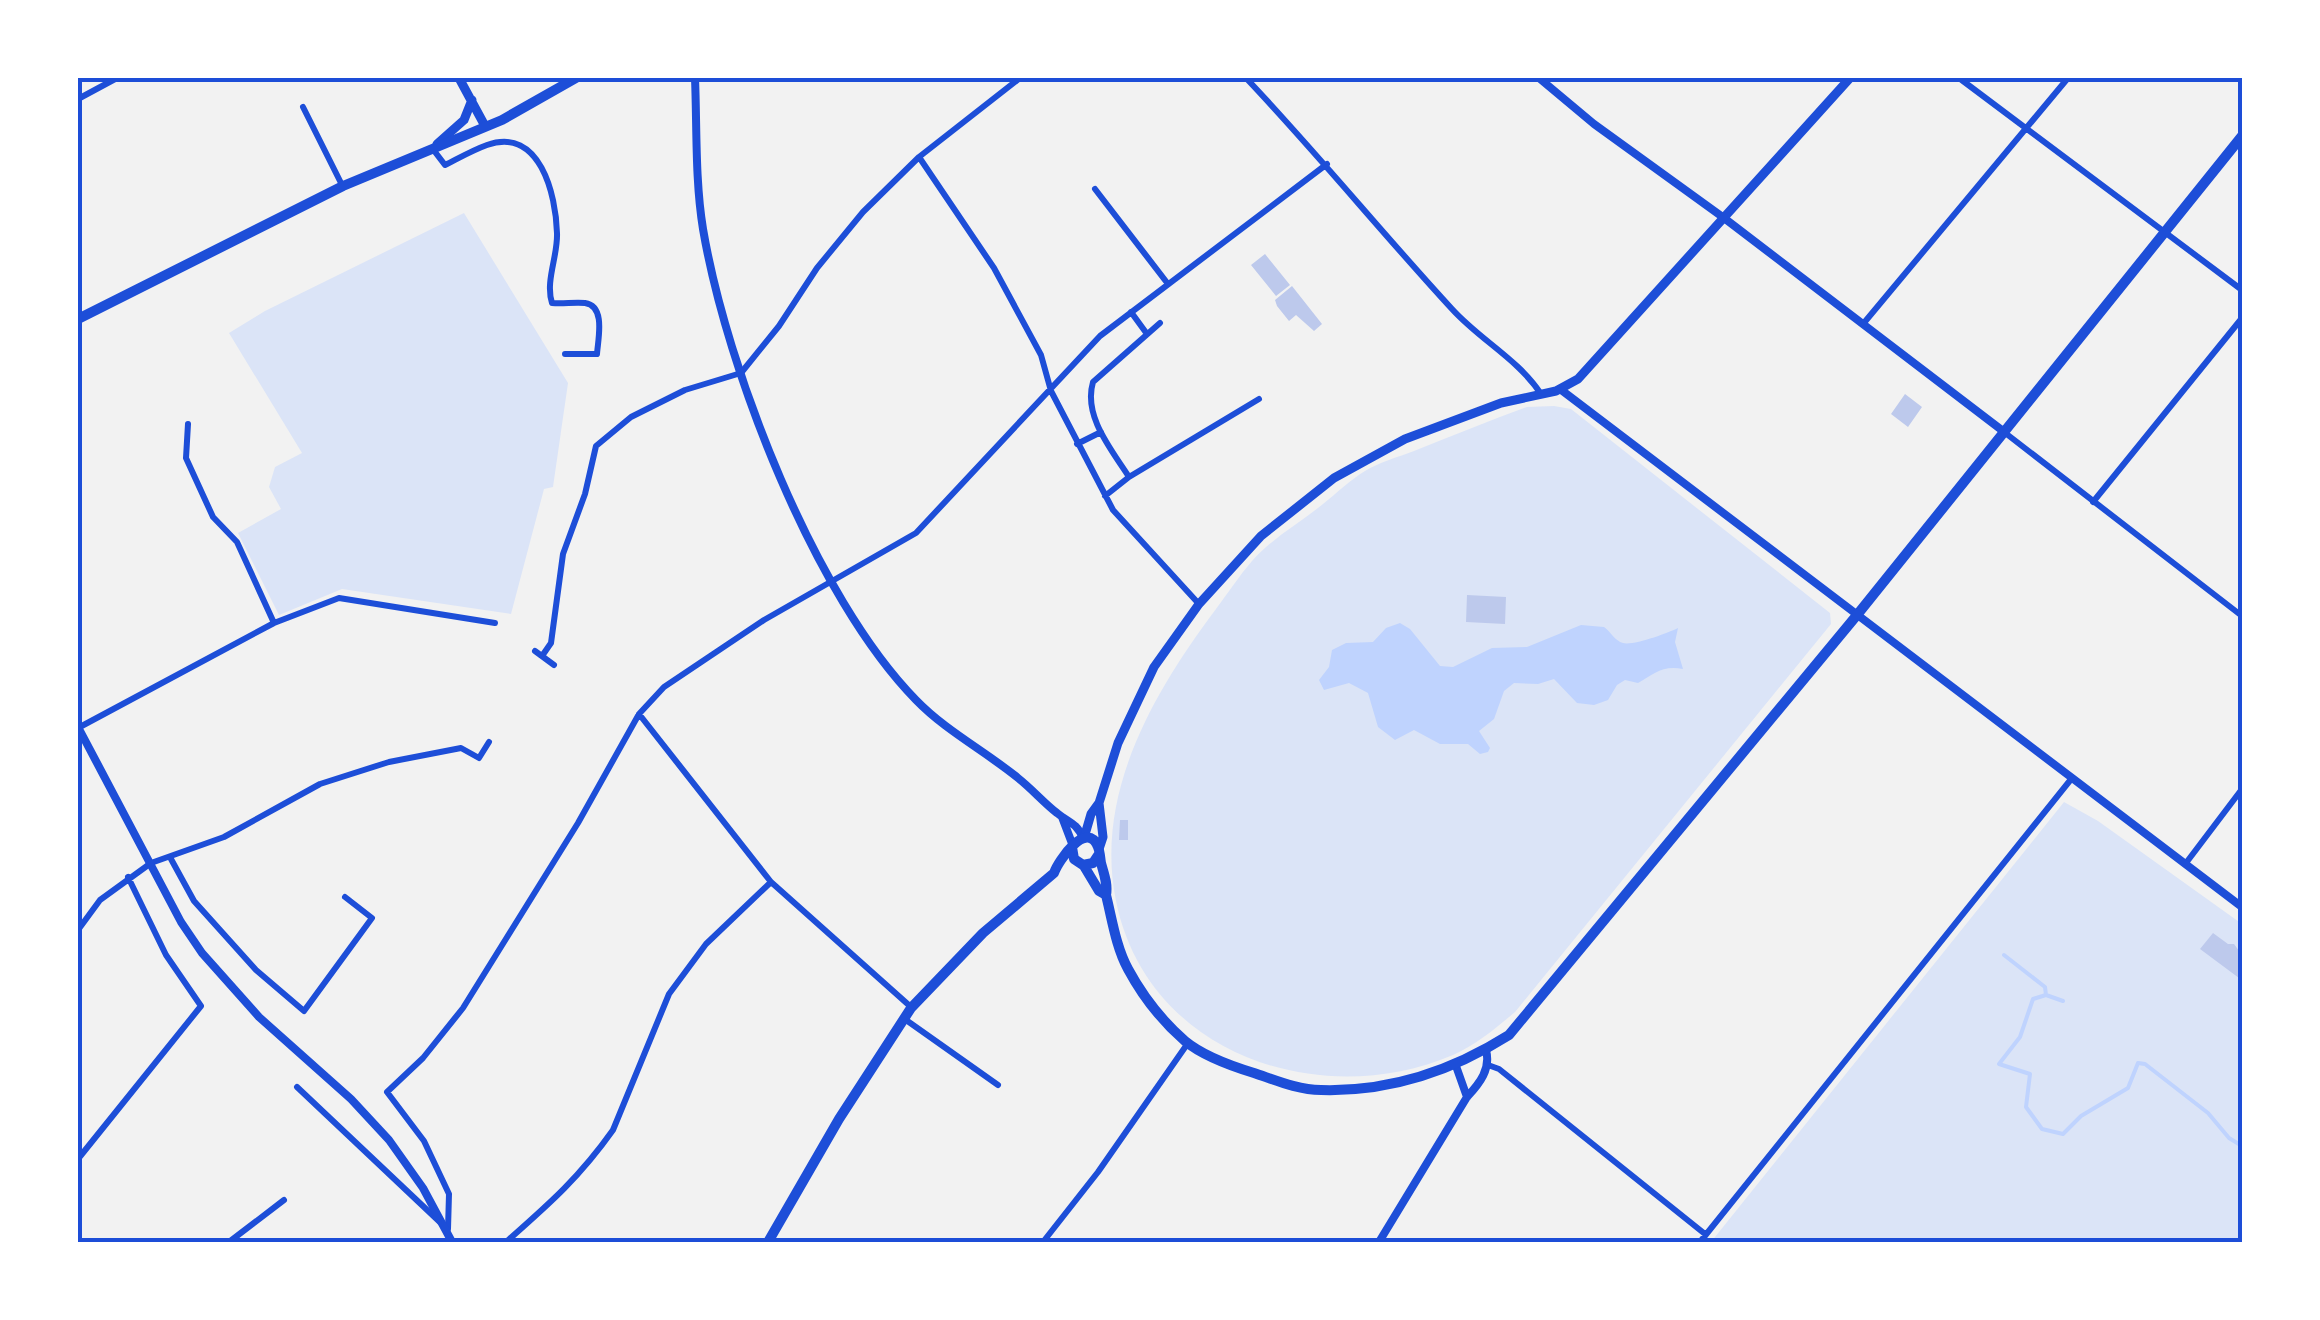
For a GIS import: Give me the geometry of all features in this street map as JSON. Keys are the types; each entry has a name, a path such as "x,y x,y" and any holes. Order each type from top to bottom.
{"main road":[{"path":"459,78 485,126"},
{"path":"78,318 343,186 502,120 576,78"},
{"path":"1054,873 1058,862 1084,838 1118,743 1154,666 1199,604 1261,536 1334,478 1405,440 1501,403 1560,390 1587,371 1850,78"},
{"path":"434,146 464,120 472,100"},
{"path":"1084,838 1096,842 1099,851 1125,965 1168,1025 1188,1044 1242,1069 1317,1090 1414,1080 1456,1066 1486,1050 1527,1017 2242,136"},
{"path":"768,1242 839,1119 912,1008 983,933 1054,873 1093,864 1104,838 1099,803"},
{"path":"1072,846 1074,859 1084,865 1099,891 1106,895"}],"street":[{"path":"78,98 118,78"},
{"path":"695,78 702,224 713,278 740,373 784,484 833,583 889,669 916,700 1017,777 1062,817 1078,825 1084,838"},
{"path":"554,665 538,653 550,643 564,554 585,494 596,446 631,416 685,390 740,373 863,212 920,158 1020,78"},
{"path":"1246,78 1327,164 1454,312 1524,370 1542,395"},
{"path":"1539,78 1594,124 1724,218 2242,616"},
{"path":"1959,78 2242,290"},
{"path":"1863,324 2068,78"},
{"path":"303,107 343,186"},
{"path":"434,146 445,165 491,143 512,143 530,150 543,166 557,234 548,292 552,303 587,303 599,316 597,354 565,354"},
{"path":"920,158 994,268 1041,354 1050,391 1114,510 1199,604"},
{"path":"448,1229 449,1194 424,1141 387,1092 423,1058 463,1008 578,824 639,714 664,687 694,665 916,533 1100,336 1327,164"},
{"path":"1095,189 1168,284"},
{"path":"1131,312 1148,334"},
{"path":"2093,502 2242,318"},
{"path":"1129,477 1101,432 1090,394 1093,382 1160,323"},
{"path":"1560,390 2242,907"},
{"path":"1106,496 1129,477 1259,399"},
{"path":"188,424 186,458 213,517 237,542 274,624"},
{"path":"1077,444 1101,432"},
{"path":"452,1242 448,1229 389,1140 233,990 202,953 181,922 78,728 274,624 340,598 494,623"},
{"path":"639,714 771,882 912,1008"},
{"path":"78,930 100,900 128,877 151,864 224,837 320,784 389,762 461,748 479,758 488,742"},
{"path":"1700,1242 2072,778"},
{"path":"2186,862 2242,789"},
{"path":"1062,817 1072,846"},
{"path":"171,858 194,901 256,970 304,1011 372,918 346,897"},
{"path":"78,1159 201,1006 166,955 128,877"},
{"path":"506,1242 556,1200 605,1142 670,994 706,944 771,882"},
{"path":"906,1020 998,1085"},
{"path":"1043,1242 1098,1172 1188,1044"},
{"path":"1379,1242 1478,1084 1488,1065 1486,1050"},
{"path":"1488,1065 1499,1069 1706,1234"},
{"path":"1456,1066 1467,1096"},
{"path":"297,1088 448,1229"},
{"path":"229,1242 284,1200"}],"shaded area":[{"path":"464,213 568,383 553,487 544,489 511,614 342,589 279,615 238,533 281,509 269,487 275,467 302,453 229,333 265,311"},
{"path":"1527,407 1571,409 1830,613 1831,624 1515,1012 1485,1036 1453,1055 1401,1071 1348,1076 1296,1072 1246,1057 1201,1032 1163,998 1134,954 1116,901 1111,861 1114,821 1122,783 1151,709 1193,641 1252,561 1354,478 1383,462"},
{"path":"2064,802 2098,821 2242,924 2242,1242 1711,1242"}],"water":[{"path":"1400,623 1410,629 1440,666 1453,667 1492,648 1527,647 1581,625 1604,627 1623,643 1678,628 1675,642 1683,669 1664,669 1638,683 1625,680 1608,700 1594,705 1577,703 1554,679 1538,684 1514,683 1504,691 1494,719 1479,731 1490,748 1480,754 1468,744 1440,744 1414,730 1395,740 1378,727 1368,693 1349,683 1324,690 1319,680 1329,667 1332,650 1346,643 1373,642 1386,628"}],"building":[{"path":"1265,254 1290,285 1276,296 1251,265"},
{"path":"1292,286 1322,324 1314,331 1296,315 1289,321 1277,306 1275,300"},
{"path":"1905,394 1922,407 1908,427 1891,414"},
{"path":"1467,595 1506,597 1505,624 1466,622"},
{"path":"1120,820 1128,820 1128,840 1119,840"},
{"path":"2213,933 2234,944 2242,955 2239,978 2200,949"}],"waterway":[{"path":"2004,955 2045,987 2046,995"},
{"path":"2063,1001 2046,995 2033,999 2020,1037 1999,1064 2030,1074 2026,1107 2042,1129 2063,1134 2081,1116 2128,1088 2138,1063 2145,1064 2208,1113 2229,1138 2242,1146"}]}
